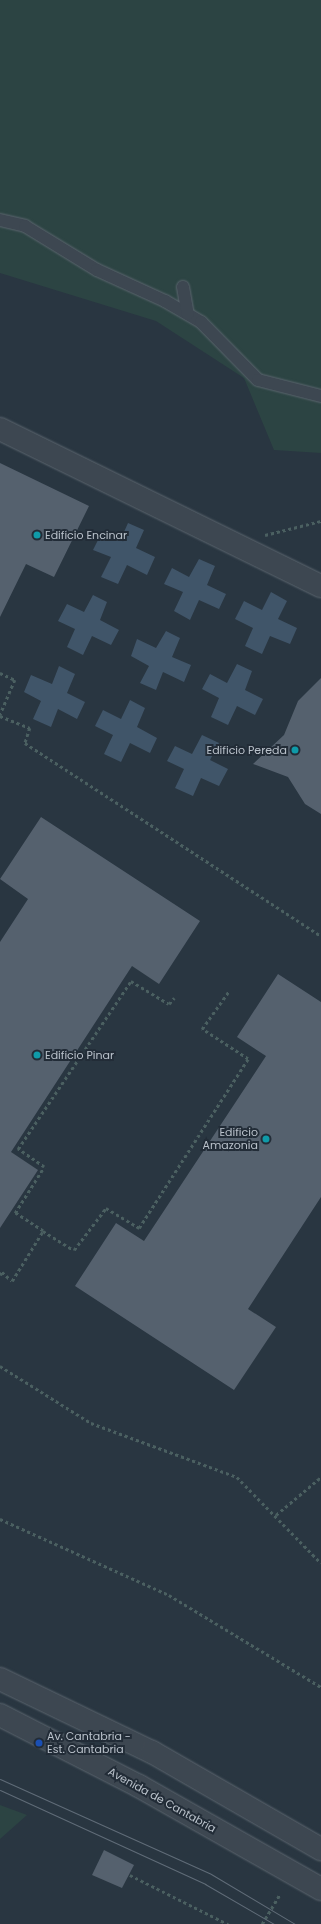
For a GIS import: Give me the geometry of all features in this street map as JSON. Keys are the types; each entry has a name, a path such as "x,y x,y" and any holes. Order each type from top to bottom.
{"street":[{"path":"0,429 321,586"},
{"path":"0,1679 152,1752 321,1849"},
{"name":"Avenida de Cantabria","path":"0,1715 139,1786 321,1889"}],"lane":[{"path":"0,220 25,226 97,270 188,314 201,322 258,380 321,396"},
{"path":"183,287 188,314"}],"path":[{"path":"234,543 321,521"},
{"path":"0,673 15,680 0,715 30,728 25,743 321,936"},
{"path":"174,998 169,1004 131,981 18,1149 44,1167 15,1213 74,1250 106,1208 139,1228 248,1059 202,1029 229,991"},
{"path":"0,1275 2,1272 12,1281 43,1231"},
{"path":"0,1366 91,1423 237,1477 276,1515 321,1563"},
{"path":"276,1515 321,1476"},
{"path":"0,1519 169,1595 321,1688"},
{"path":"130,1875 228,1924"},
{"path":"262,1924 280,1894"}],"green space":[{"path":"0,0 321,0 321,453 274,450 244,378 156,321 0,273"},
{"path":"0,1805 27,1815 0,1839"}],"water":[{"path":"128,523 144,530 136,548 155,557 147,575 127,565 118,584 101,577 111,557 93,550 102,532 120,541"},
{"path":"199,559 215,566 207,585 226,594 219,609 199,600 190,620 174,611 183,592 164,584 172,568 189,577"},
{"path":"271,592 287,601 278,619 297,628 290,644 270,636 262,654 245,646 253,628 235,619 244,601 262,610"},
{"path":"93,595 107,602 100,620 119,630 111,645 92,636 83,655 67,647 75,629 58,621 67,604 84,612"},
{"path":"166,631 180,638 172,657 191,665 184,682 163,672 156,690 140,683 149,666 131,656 137,639 156,648"},
{"path":"237,664 252,671 245,690 263,699 255,715 237,706 228,725 211,717 219,698 202,689 210,674 227,683"},
{"path":"59,666 75,674 67,693 85,702 77,719 58,709 51,727 33,719 41,701 24,692 31,675 52,684"},
{"path":"130,700 145,708 137,727 157,738 150,753 130,743 121,762 104,754 113,735 95,726 103,710 121,719"},
{"path":"202,735 219,743 210,760 228,769 219,786 201,778 193,796 175,788 184,769 167,761 175,746 192,754"}],"building":[{"name":"Edificio Encinar","path":"0,463 89,506 54,577 26,564 0,617"},
{"name":"Edificio Pereda","path":"321,678 321,814 305,804 288,777 253,764 284,735 298,701"},
{"name":"Edificio Pinar","path":"41,817 200,921 159,984 132,966 11,1152 38,1170 0,1228 0,942 28,899 0,879"},
{"name":"Edificio Amazonia","path":"278,974 321,1002 321,1197 248,1309 276,1327 234,1390 75,1286 116,1223 144,1241 266,1056 237,1037"},
{"path":"104,1850 134,1865 122,1888 92,1875"}],"tram line":[{"path":"0,1779 211,1874 295,1924"},
{"path":"0,1790 205,1884 274,1924"}],"place":[{"name":"Edificio Encinar","path":"37,535"},
{"name":"Edificio Pereda","path":"295,750"},
{"name":"Edificio Pinar","path":"37,1055"},
{"name":"Edificio Amazonia","path":"266,1139"},
{"name":"Av. Cantabria - Est. Cantabria","path":"39,1743"}]}
